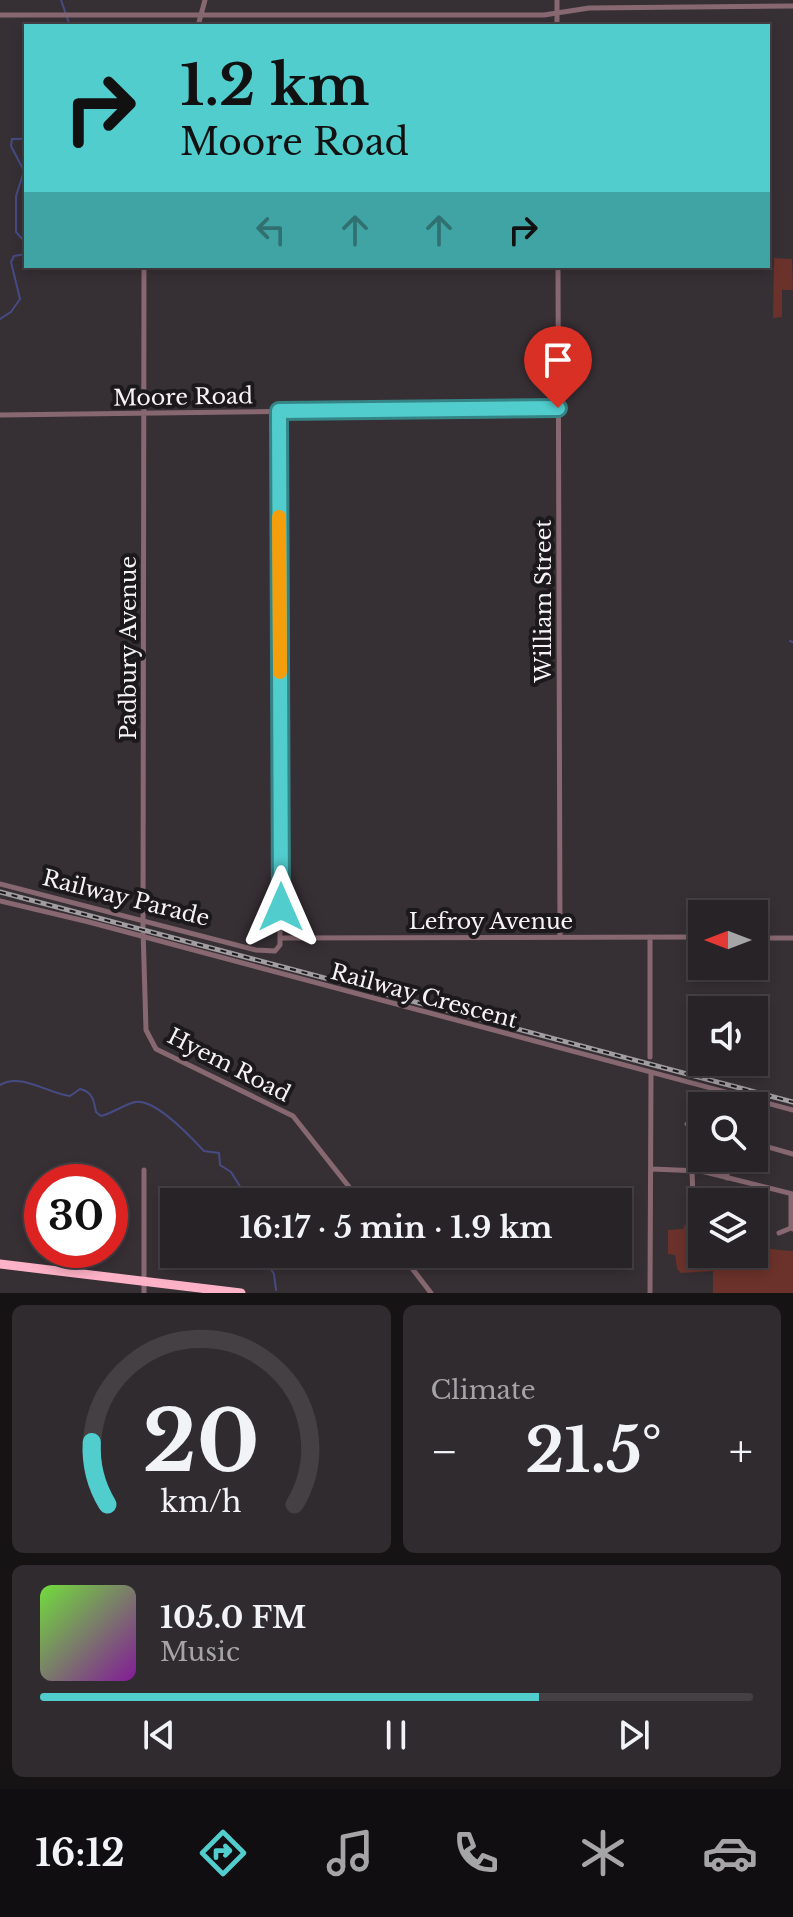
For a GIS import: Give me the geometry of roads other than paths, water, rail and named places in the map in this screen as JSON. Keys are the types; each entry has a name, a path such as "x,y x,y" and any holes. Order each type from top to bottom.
{"highway":[{"path":"0,1266 216,1293"},
{"path":"144,1286 241,1293"}],"street":[{"path":"199,24 205,0"},
{"path":"557,0 557,24"},
{"path":"0,15 557,14 589,8 793,6"},
{"name":"Padbury Avenue","path":"144,268 143,937 146,1030"},
{"name":"William Street","path":"558,268 560,937"},
{"name":"Moore Road","path":"0,415 558,408"},
{"path":"279,411 281,938"},
{"name":"Railway Parade","path":"0,884 269,952 275,951 281,938"},
{"name":"Railway Crescent","path":"0,901 44,910 793,1110"},
{"path":"650,937 650,1057"},
{"name":"Lefroy Avenue","path":"281,938 688,937"},
{"path":"768,938 793,938"},
{"name":"Hyem Road","path":"146,1030 156,1049 293,1116 350,1188"},
{"path":"650,1293 651,1074"},
{"path":"768,1147 793,1154"},
{"path":"651,1169 688,1170"},
{"path":"144,1170 144,1286"},
{"path":"701,1172 792,1195 792,1228 779,1233"},
{"path":"727,1172 727,1178"},
{"path":"412,1268 431,1293"}],"waterway":[{"path":"61,0 69,24"},
{"path":"24,137 12,139 11,146 24,171"},
{"path":"24,171 16,196 16,232 24,241"},
{"path":"0,319 11,312 20,299 11,262 14,256 24,254"},
{"path":"0,1085 25,1082 70,1096 80,1089 84,1090 101,1116 135,1102 143,1102 172,1120 204,1151 219,1153 220,1165 231,1172 241,1188"},
{"path":"270,1268 276,1290"}],"railway":[{"path":"0,892 793,1102"}]}
